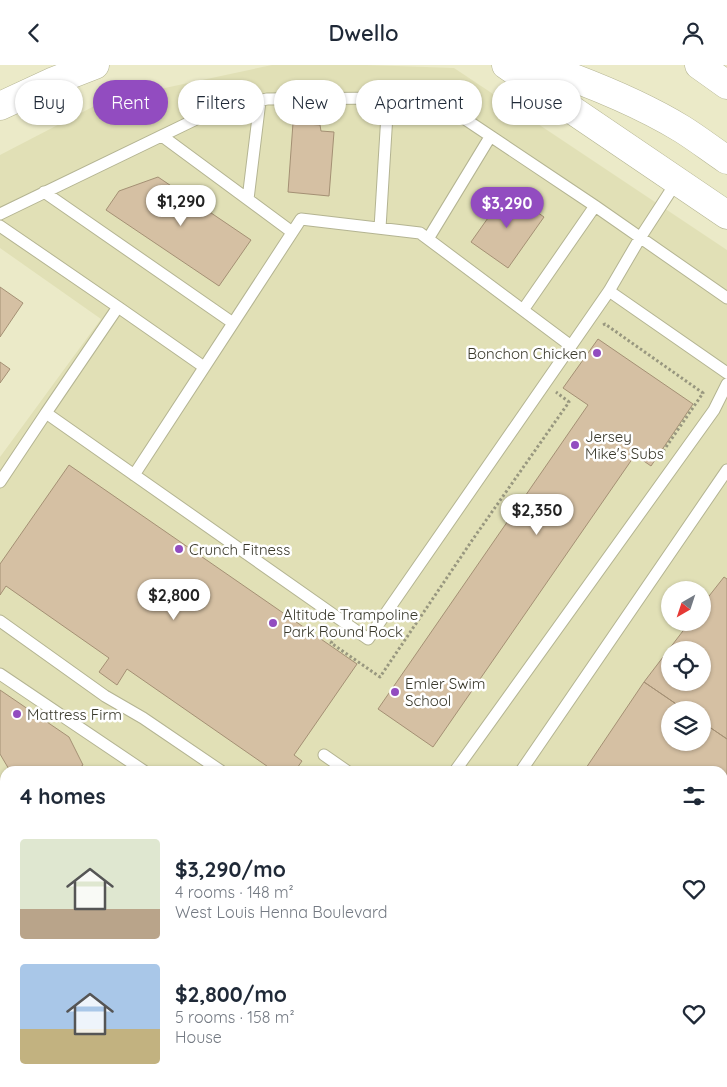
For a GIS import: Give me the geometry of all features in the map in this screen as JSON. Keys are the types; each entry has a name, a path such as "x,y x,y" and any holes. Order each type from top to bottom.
{"main road":[{"path":"0,106 54,81 95,65"},
{"path":"506,65 727,215"},
{"path":"538,65 627,100 682,129 727,160"},
{"path":"699,65 727,85"}],"lane":[{"path":"264,100 356,98"},
{"path":"0,214 183,125"},
{"path":"248,199 257,125"},
{"path":"380,228 386,125"},
{"path":"473,125 595,206 727,298"},
{"path":"162,135 292,232"},
{"path":"428,239 490,137"},
{"path":"46,413 368,639 609,291 640,238 677,181"},
{"path":"44,192 233,323"},
{"path":"523,310 595,206"},
{"path":"134,475 301,219 420,233 571,346"},
{"path":"0,226 204,367"},
{"path":"609,291 727,373"},
{"path":"0,482 118,307"},
{"path":"459,766 714,410 727,384"},
{"path":"524,766 727,470"},
{"path":"0,621 104,696 143,718 213,766"},
{"path":"0,674 137,766"},
{"path":"324,755 340,766"}],"path":[{"path":"599,328 604,324 703,393 662,454"},
{"path":"329,631 336,636 331,643 380,677 473,539 570,402 555,392 561,384"}],"shaded area":[{"path":"272,65 366,65 454,68 472,80 356,80 356,125 482,125 482,87 492,93 492,125 540,125 727,250 727,766 0,766 0,457 101,319 0,248 0,155 58,125 83,125 83,112 93,107 93,125 168,125 168,87 178,85 178,125 264,125 264,80 202,80"}],"building":[{"path":"293,125 320,125 321,131 334,132 329,196 288,192"},
{"path":"158,177 251,240 219,286 106,210 119,191"},
{"path":"507,191 544,217 508,268 471,242"},
{"path":"0,287 23,303 0,337"},
{"path":"598,339 693,404 651,466 635,455 433,747 378,709 588,405 563,388"},
{"path":"0,362 10,369 0,383"},
{"path":"69,465 357,664 294,755 302,761 298,766 267,766 127,669 117,685 99,672 109,658 6,586 0,595 0,564"},
{"path":"724,577 727,579 727,739 711,728 711,701 672,701 644,682 661,660 661,691 711,691 711,641 675,641 683,631 711,631 711,594"},
{"path":"644,682 672,701 661,701 661,751 711,751 711,728 727,739 727,766 587,766"},
{"name":"Mattress Firm","path":"0,690 69,737 83,765 7,766 0,754"}],"place":[{"name":"Bonchon Chicken","path":"597,353"},
{"name":"Jersey Mike's Subs","path":"575,445"},
{"name":"Crunch Fitness","path":"179,549"},
{"name":"Altitude Trampoline Park Round Rock","path":"273,623"},
{"name":"Emler Swim School","path":"395,692"},
{"name":"Mattress Firm","path":"17,714"}]}
